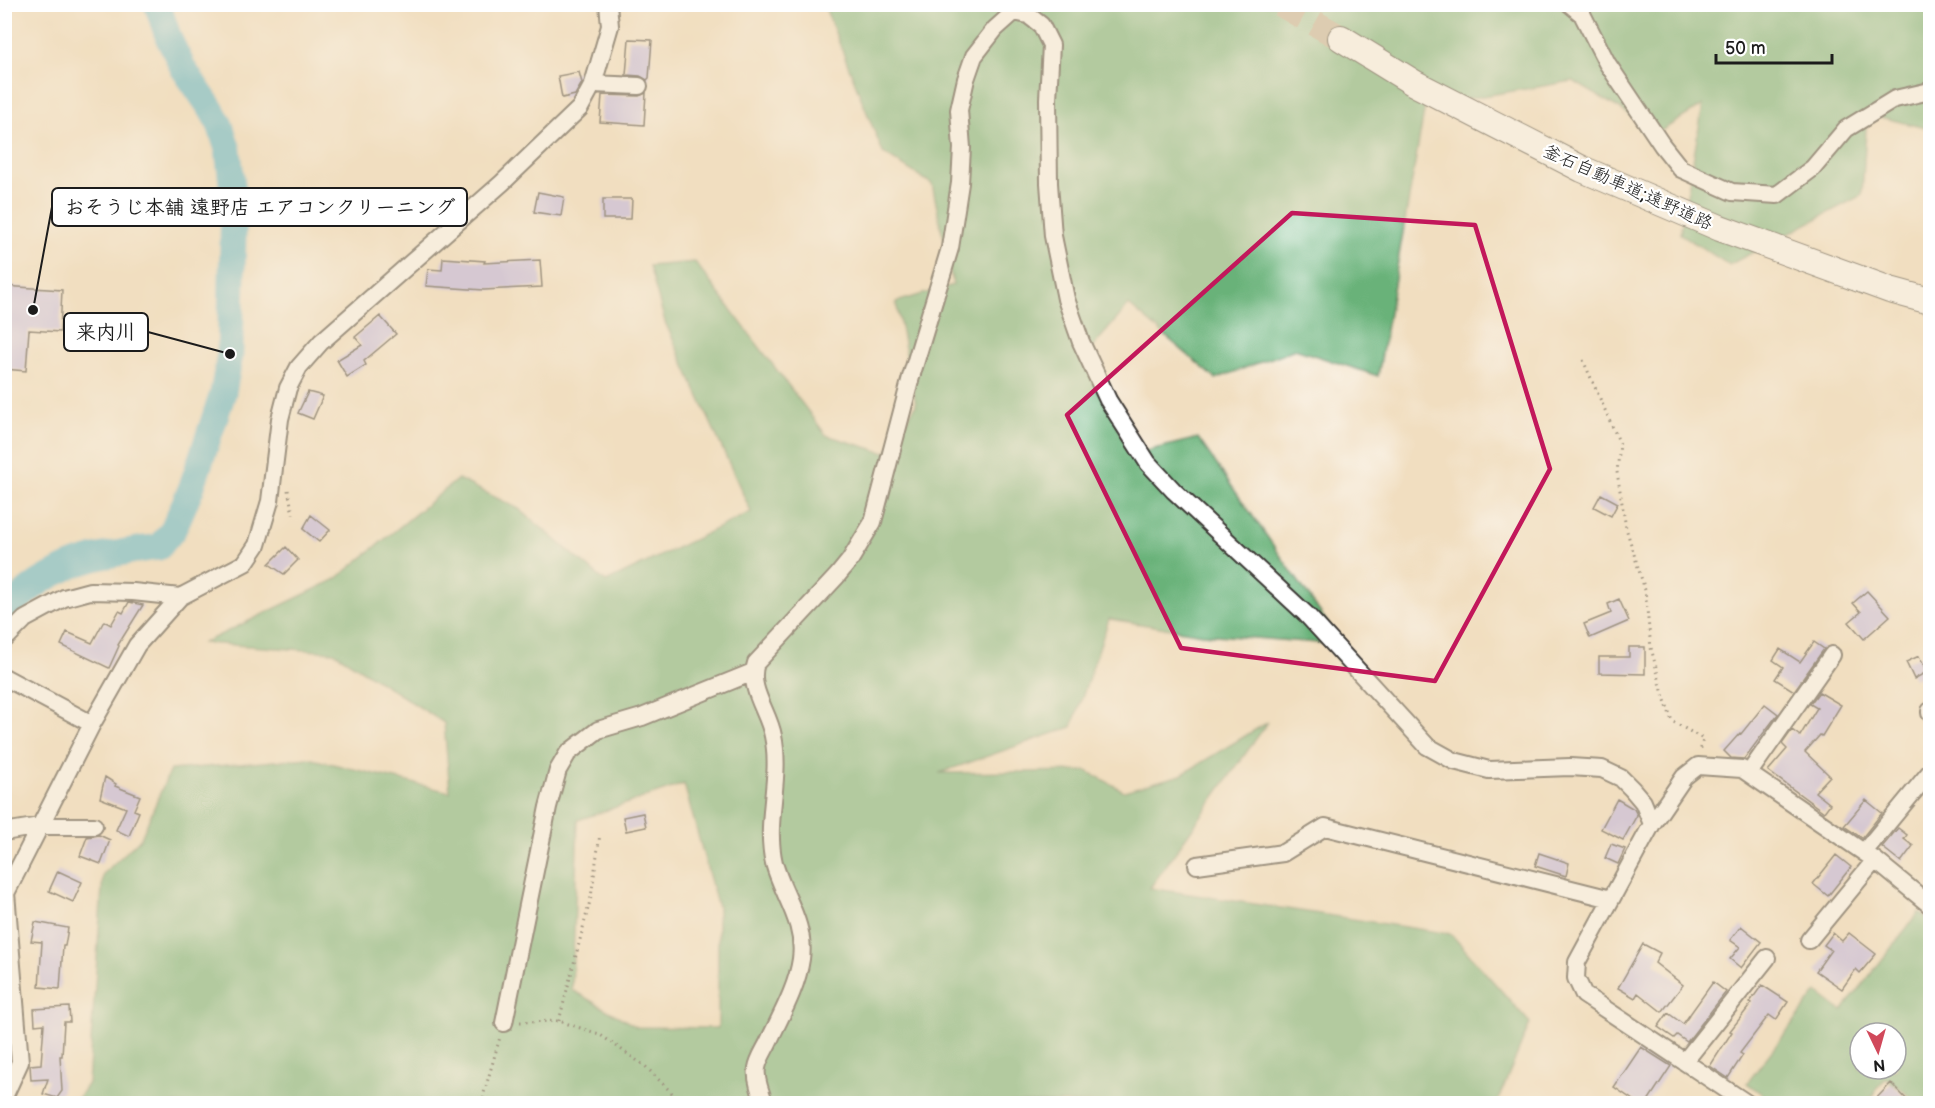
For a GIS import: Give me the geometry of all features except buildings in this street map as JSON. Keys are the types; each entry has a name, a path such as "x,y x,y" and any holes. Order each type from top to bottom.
{"highway":[{"name":"釜石自動車道;遠野道路","path":"1930,284 1759,225 1665,189 1578,149 1345,32 1414,83 1582,169 1720,228 1890,290 1930,301"}],"street":[{"path":"4,1097 13,1061 5,891 92,724 137,645 180,597 245,563 257,545 270,501 280,419 288,388 299,367 321,342 502,183 580,108 594,84 610,26 608,4"},
{"path":"1570,4 1582,14 1607,63 1662,145 1681,169 1732,192 1777,195 1813,168 1846,129 1895,99 1930,91"},
{"path":"765,1104 760,1092 756,1069 796,980 801,958 801,940 795,911 774,863 770,817 775,774 773,736 754,682 753,672 756,663 850,560 873,522 911,377 950,248 960,183 962,148 959,110 966,79 974,56 1012,8 1028,15 1041,25 1051,45 1048,99 1048,183 1053,236 1066,298 1081,342 1108,400 1148,463 1174,491 1306,614 1427,746 1454,761 1490,770 1570,767 1602,769 1621,778 1632,789 1643,802 1652,824"},
{"path":"594,84 639,86"},
{"path":"4,640 25,619 64,598 90,591 133,592 180,597"},
{"path":"1749,773 1832,655"},
{"path":"504,1023 548,807 558,770 568,753 598,730 642,717 753,672"},
{"path":"4,677 92,724"},
{"path":"1748,1104 1584,995 1576,978 1577,962 1652,824 1684,777 1698,766 1742,769 1870,856 1930,905"},
{"path":"1809,940 1930,772"},
{"path":"4,832 40,826 94,826"},
{"path":"1197,865 1283,853 1325,827 1611,899"},
{"path":"1685,1061 1767,958"}],"path":[{"path":"1583,360 1620,444 1617,472 1626,528 1645,590 1650,648 1663,694 1672,721 1702,739 1698,766"},
{"path":"559,1021 591,897 600,834"},
{"path":"481,1104 504,1023 559,1021 599,1034 645,1066 682,1104"}],"highlighted area":[{"path":"1292,213 1475,225 1550,469 1435,681 1181,648 1067,415"}],"green space":[{"path":"824,5 1930,5 1930,129 1867,114 1862,195 1729,265 1680,234 1703,105 1659,132 1573,81 1425,106 1378,376 1295,349 1216,379 1129,305 1086,355 1130,455 1198,438 1343,645 1203,634 1109,619 1072,727 939,773 1087,771 1124,791 1181,775 1268,722 1150,888 1451,934 1530,1023 1497,1103 74,1104 88,1083 103,874 141,838 170,770 308,758 450,792 444,723 334,652 203,643 336,579 458,479 519,509 606,582 751,512 665,322 649,266 695,262 826,435 886,453 916,405 896,302 953,285 932,184 883,153","holes":["684,784 718,908 718,1028 637,1027 572,990 578,820"]},
{"path":"1919,912 1930,921 1930,1103 1919,1103 1890,1081 1908,1081 1908,1021 1848,1021 1848,1081 1884,1081 1866,1104 1774,1103 1747,1083 1817,992 1842,1011"}],"waterway":[{"path":"4,612 35,585 69,567 97,557 159,547 173,530 191,489 223,393 230,354 234,201 228,150 220,125 183,68 169,39 157,4"}],"tunnel":[{"path":"1281,4 1341,38"}],"place":[{"name":"おそうじ本舗 遠野店 エアコンクリーニング","path":"33,310"},
{"name":"来内川","path":"230,354"}]}
